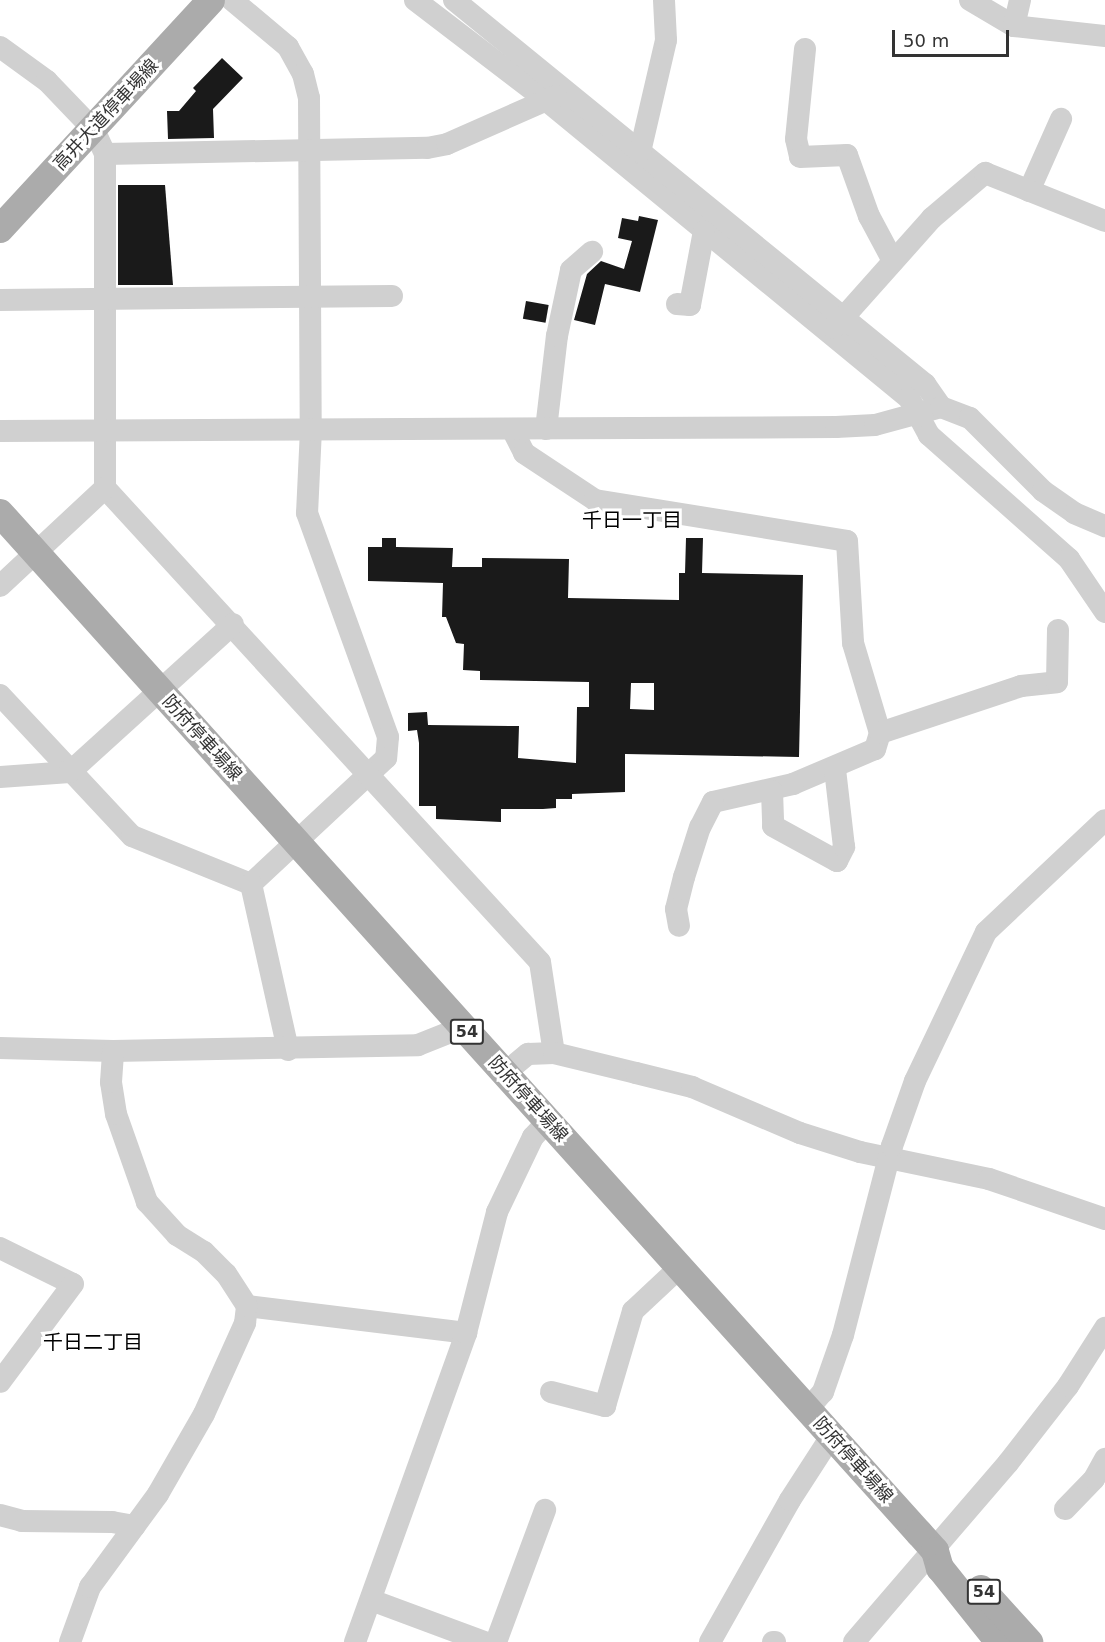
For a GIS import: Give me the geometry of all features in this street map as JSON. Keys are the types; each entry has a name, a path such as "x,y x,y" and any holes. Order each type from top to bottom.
{"main road":[{"name":"高井大道停車場線","path":"0,229 100,142 211,0"},
{"name":"防府停車場線","path":"0,513 935,1551 940,1568 999,1642"},
{"name":"防府停車場線","path":"935,1551 955,1556 1029,1642"}],"street":[{"path":"232,0 288,47 303,74 309,98 311,429 307,513 388,737 386,758 251,884"},
{"path":"415,0 640,152 836,325 909,398 929,435 1069,559 1105,612"},
{"path":"454,0 704,231 836,325 925,384 940,407"},
{"path":"640,152 666,40 664,0"},
{"path":"970,0 1014,26 1105,36"},
{"path":"1014,26 1020,0"},
{"path":"0,47 46,81 100,142 105,300 105,488 233,624 540,962 554,1053"},
{"path":"805,49 796,139 800,157 847,154 869,216 893,261"},
{"path":"100,142 311,152 400,151 447,144 556,96"},
{"path":"1029,191 1061,119"},
{"path":"836,325 932,218 985,173 1105,221"},
{"path":"677,304 690,306 704,231"},
{"path":"546,429 557,336 571,270 592,252"},
{"path":"0,300 392,296"},
{"path":"0,431 875,425 940,407 970,418 1043,492 1074,513 1105,526"},
{"path":"512,429 524,453 595,500 847,541 853,644 880,733 875,749 835,769 772,790 713,802 700,826 684,877 676,909 679,926"},
{"path":"0,586 105,488"},
{"path":"0,777 70,772 233,624"},
{"path":"880,733 1021,686 1057,682 1058,630"},
{"path":"0,695 132,836 251,884"},
{"path":"772,790 773,826 837,861 844,847 835,769"},
{"path":"808,1409 823,1392 843,1335 890,1159 915,1081 986,932 1105,820"},
{"path":"251,884 288,1050"},
{"path":"0,1048 113,1051 288,1050 418,1045 463,1027"},
{"path":"70,1642 90,1587 158,1494 204,1414 244,1323 247,1306 226,1274 204,1252 177,1235 147,1202 117,1114 111,1082 113,1051"},
{"path":"505,1073 528,1053 554,1053 692,1087 800,1133 890,1159 989,1179 1105,1219"},
{"path":"355,1642 466,1333 496,1212 533,1137 548,1121"},
{"path":"0,1248 73,1284 0,1382"},
{"path":"551,1392 605,1406 633,1311 679,1268"},
{"path":"247,1306 466,1333"},
{"path":"854,1642 935,1551 1068,1386 1105,1328"},
{"path":"710,1642 789,1500 832,1435"},
{"path":"1065,1509 1104,1467"},
{"path":"496,1642 544,1510"},
{"path":"0,1515 22,1521 100,1522 135,1526"},
{"path":"371,1600 484,1642"}],"building":[{"path":"222,58 243,78 213,109 214,138 168,139 167,111 179,111 196,91 193,88"},
{"path":"118,185 165,185 173,285 118,285"},
{"path":"639,216 658,220 640,292 605,284 595,325 574,320 587,274 601,261 624,269 632,241 618,238 622,218 638,221"},
{"path":"526,301 549,305 546,323 523,319"},
{"path":"382,538 396,538 396,547 453,548 452,567 482,567 482,558 569,559 568,598 679,600 679,573 685,573 686,538 703,538 702,573 803,575 799,757 625,754 625,792 572,794 572,799 556,799 556,808 501,809 501,822 436,819 436,806 419,806 419,743 417,730 408,731 408,713 427,712 428,725 519,726 518,758 576,763 577,707 589,707 589,682 480,680 480,671 463,670 464,644 456,643 446,617 442,617 443,583 368,581 368,547 382,547","holes":["631,683 654,683 654,710 630,709"]}],"district":[{"name":"千日一丁目","path":"632,520"},
{"name":"千日二丁目","path":"93,1342"}]}
